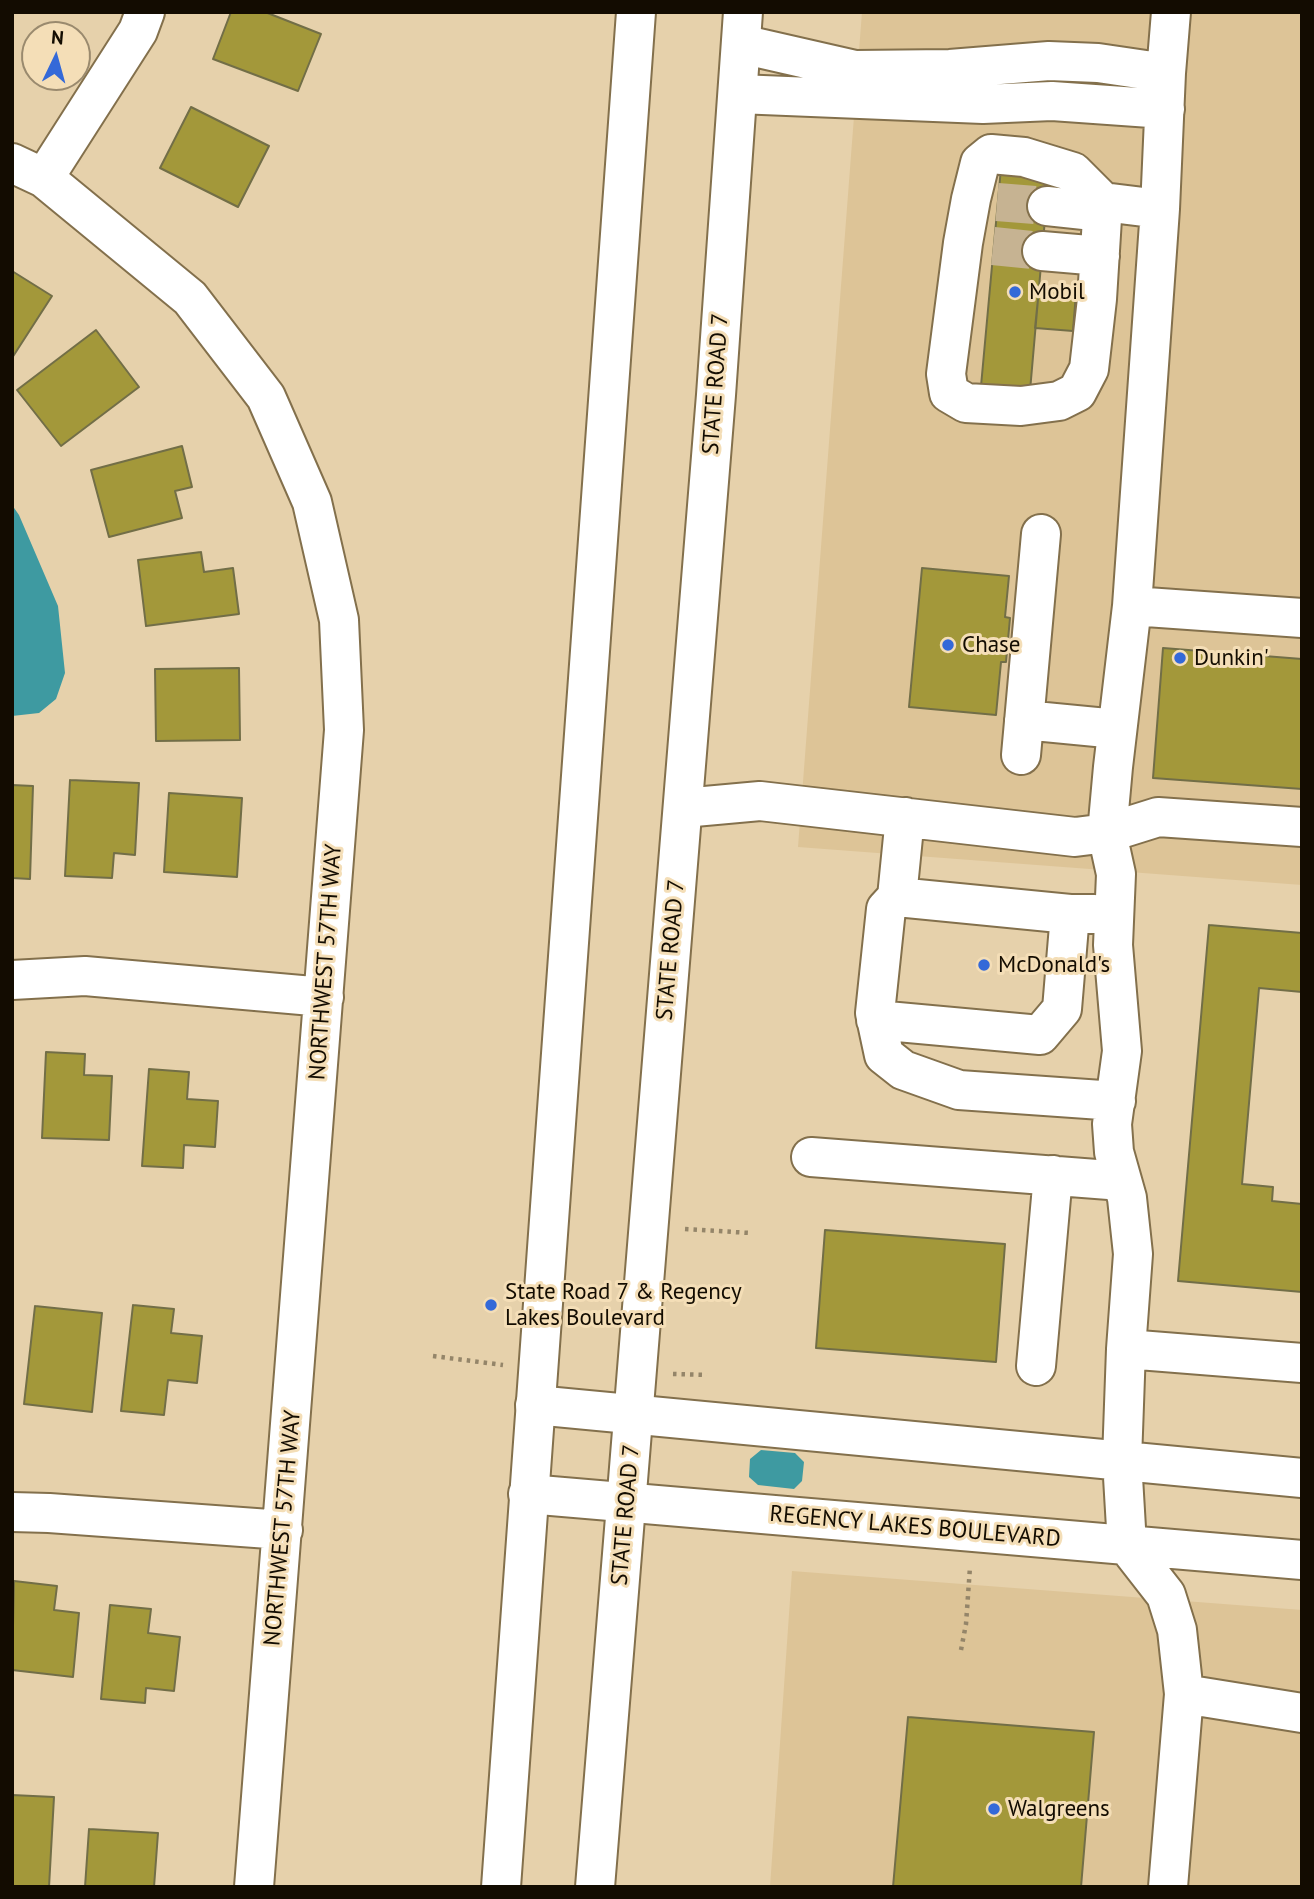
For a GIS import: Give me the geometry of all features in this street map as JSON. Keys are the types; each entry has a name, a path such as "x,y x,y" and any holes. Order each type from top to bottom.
{"street":[{"path":"28,171 138,31 145,12"},
{"path":"501,1887 636,12"},
{"path":"1168,1887 1184,1694 1177,1630 1166,1595 1127,1545 1122,1460 1133,1254 1127,1198 1114,1152 1112,1124 1122,1051 1113,945 1116,874 1107,833 1132,606 1171,12"},
{"path":"742,28 855,70 950,69 1049,61 1098,63 1166,91"},
{"name":"STATE ROAD 7","path":"595,1887 683,808 742,28"},
{"path":"738,94 983,104 1052,102 1166,91"},
{"path":"981,163 991,154 1024,157 1073,172 1103,207 1088,369 1077,392 1059,401 1021,406 966,402 949,393 946,374 978,245 984,201 981,163 983,104"},
{"name":"NORTHWEST 57TH WAY","path":"28,171 190,298 266,397 312,502 339,620 344,730 254,1887"},
{"path":"1046,206 1160,209"},
{"path":"1042,251 1100,256"},
{"path":"1041,534 1022,737 1117,729"},
{"path":"1132,606 1302,618"},
{"path":"683,808 760,801 1075,837 1107,833 1158,817 1302,827"},
{"path":"905,817 897,897 886,909 876,1020 884,1055 903,1070 959,1090 1116,1101"},
{"path":"897,897 1070,914 1114,914"},
{"path":"876,1020 1040,1035 1062,1009 1070,914"},
{"path":"12,980 85,976 324,997"},
{"path":"811,1157 1122,1181"},
{"path":"1037,1366 1053,1175"},
{"path":"1126,1349 1302,1363"},
{"path":"535,1405 1302,1478"},
{"name":"REGENCY LAKES BOULEVARD","path":"528,1494 1302,1560"},
{"path":"12,1512 283,1530"},
{"path":"1184,1694 1302,1713"}],"path":[{"path":"649,1227 750,1233"},
{"path":"961,1650 966,1624 972,1532"}],"shaded area":[{"path":"862,12 1302,12 1302,885 798,847"},
{"path":"792,1571 1302,1610 1302,1887 770,1887"}],"water":[{"path":"12,505 19,515 58,606 65,673 56,699 39,713 12,716"},
{"path":"761,1450 795,1453 804,1462 802,1481 794,1489 758,1485 749,1477 750,1459"}],"building":[{"path":"231,12 265,12 321,34 298,91 213,59"},
{"path":"191,107 269,146 238,207 160,168"},
{"path":"1001,168 1049,173 1030,391 981,386"},
{"path":"12,271 52,296 12,358"},
{"path":"1039,289 1076,293 1073,331 1035,328"},
{"path":"96,330 139,387 61,446 17,390"},
{"path":"182,446 192,487 175,491 182,518 109,537 91,470"},
{"path":"201,552 204,572 233,568 239,614 146,626 138,560"},
{"path":"922,568 1009,576 1005,617 1010,618 1006,662 1001,662 996,715 909,707"},
{"path":"1163,648 1302,659 1302,789 1153,778"},
{"path":"239,668 240,740 156,741 155,669"},
{"path":"70,780 139,783 135,855 114,853 112,878 65,876"},
{"path":"12,785 33,786 30,879 12,878"},
{"path":"169,793 242,798 237,877 164,872"},
{"path":"1209,925 1302,933 1302,992 1259,988 1242,1184 1273,1187 1272,1201 1302,1204 1302,1292 1178,1281"},
{"path":"46,1052 85,1054 84,1075 112,1076 109,1140 42,1138"},
{"path":"149,1069 189,1072 187,1099 218,1101 215,1147 184,1145 183,1168 142,1166"},
{"path":"825,1230 1005,1244 996,1362 816,1348"},
{"path":"133,1305 174,1309 171,1333 202,1336 197,1383 168,1380 164,1415 121,1411"},
{"path":"35,1306 102,1313 92,1412 24,1404"},
{"path":"14,1581 57,1586 54,1610 79,1613 73,1677 12,1670"},
{"path":"110,1605 151,1609 148,1633 180,1637 174,1691 146,1688 145,1703 101,1699"},
{"name":"Walgreens","path":"908,1717 1094,1732 1081,1887 893,1887"},
{"path":"12,1795 54,1797 49,1887 12,1887"},
{"path":"89,1829 158,1833 154,1887 85,1887"}],"tunnel":[{"path":"997,202 1047,206"},
{"path":"993,246 1042,251"}],"place":[{"name":"Mobil","path":"1015,292"},
{"name":"Chase","path":"948,645"},
{"name":"Dunkin'","path":"1180,658"},
{"name":"McDonald's","path":"984,965"},
{"name":"State Road 7 & Regency Lakes Boulevard","path":"491,1305"},
{"name":"Walgreens","path":"994,1809"}]}
